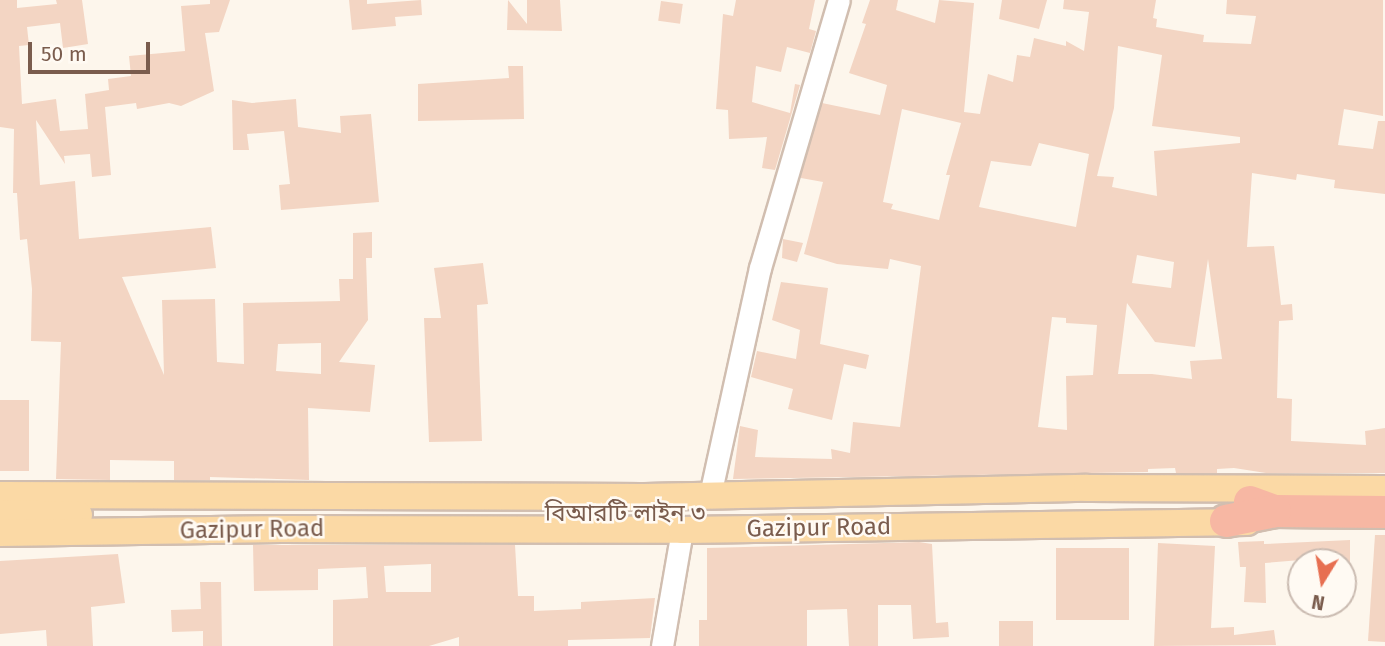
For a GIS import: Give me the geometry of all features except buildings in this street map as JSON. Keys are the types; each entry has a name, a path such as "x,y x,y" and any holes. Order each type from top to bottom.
{"highway":[{"name":"বিআরটি লাইন ৩","path":"1250,512 1385,499"},
{"name":"বিআরটি লাইন ৩","path":"1250,512 1385,512"}],"main road":[{"name":"Gazipur Road","path":"0,495 710,495 1087,488 1385,489"},
{"name":"বিআরটি লাইন ৩","path":"0,513 185,517 809,514 1014,505 1250,512"},
{"name":"Gazipur Road","path":"0,533 281,529 682,530 1250,512 1385,526"}],"street":[{"path":"710,495 760,268 839,0"},
{"path":"662,646 682,530"}]}
